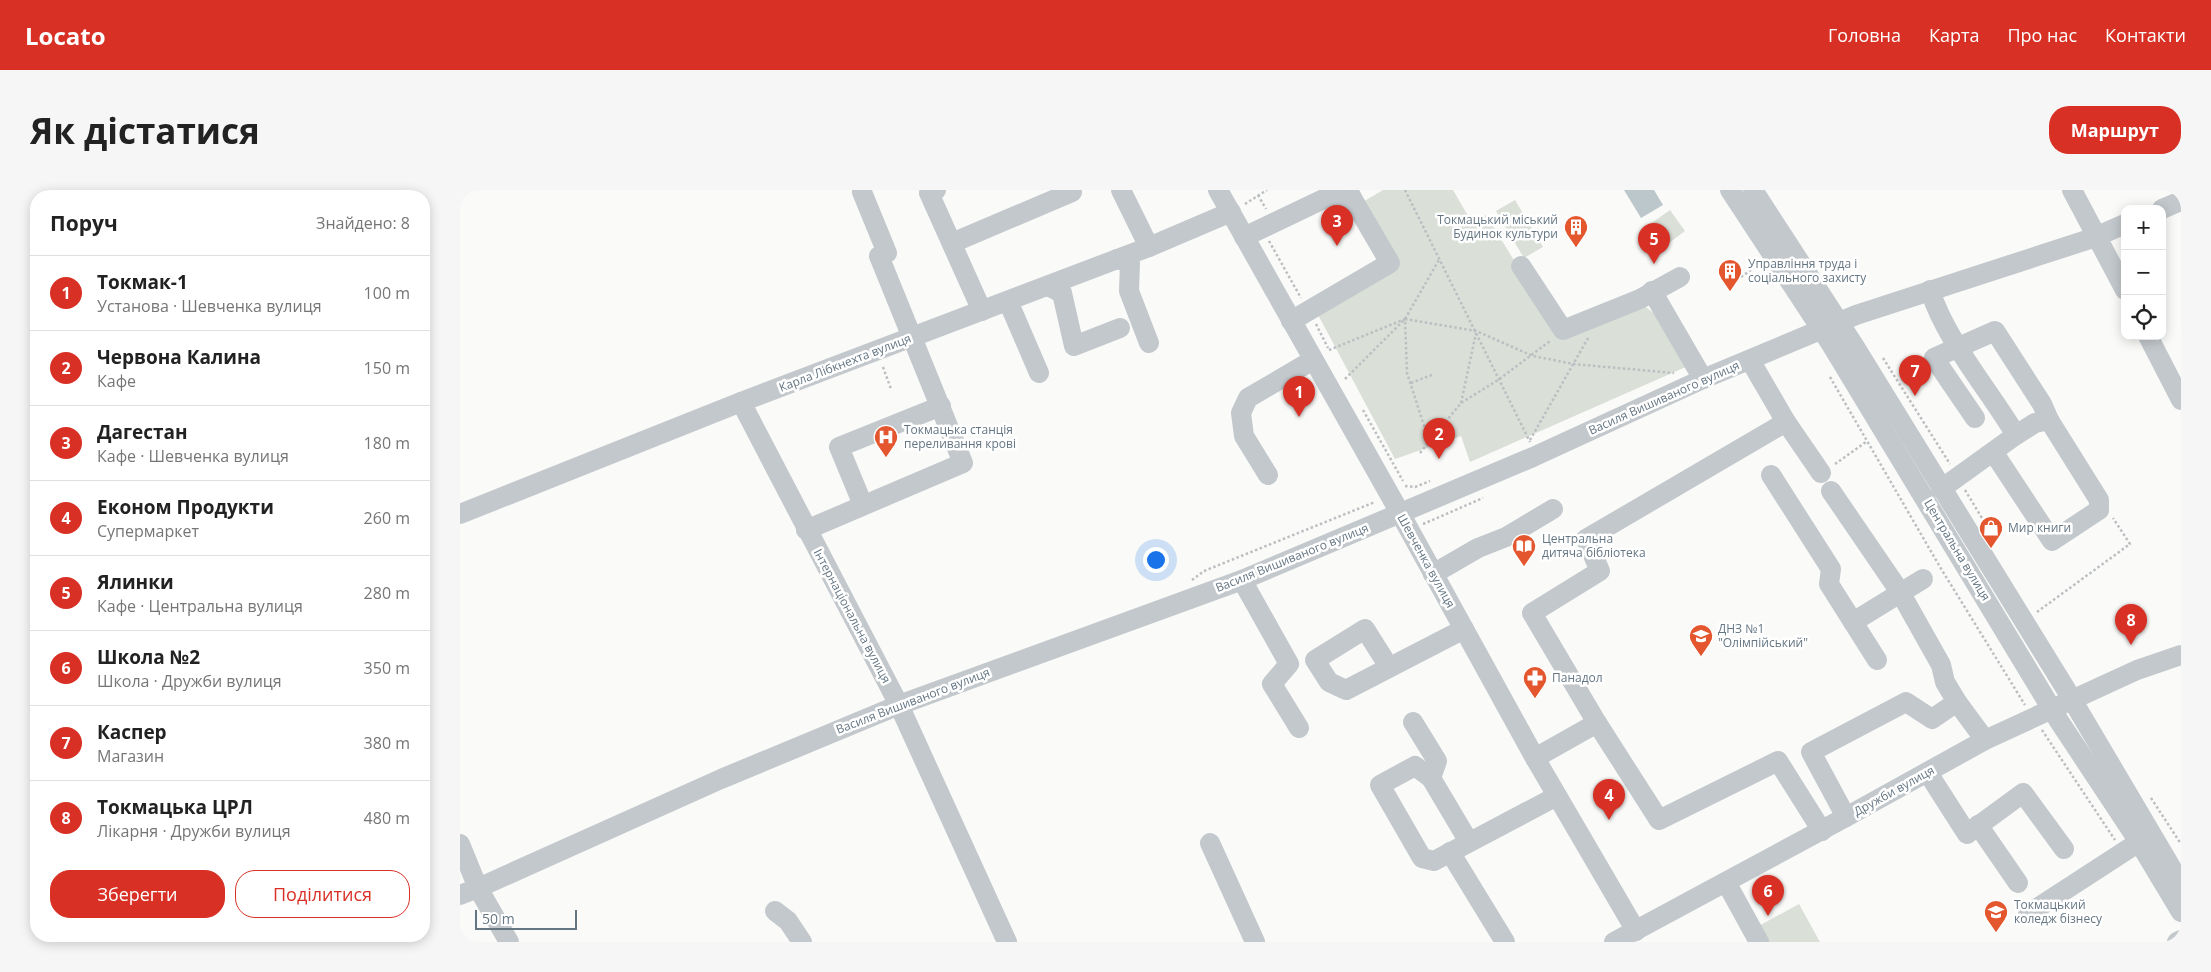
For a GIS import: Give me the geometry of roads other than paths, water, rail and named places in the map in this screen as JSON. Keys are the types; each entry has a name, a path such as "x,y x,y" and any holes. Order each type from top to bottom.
{"street":[{"path":"936,190 929,193 982,311"},
{"path":"1121,190 1149,247"},
{"name":"Шевченка вулиця","path":"1218,190 1231,212 1253,233 1291,321 1321,355 1400,513 1633,937"},
{"name":"Центральна вулиця","path":"1730,190 1829,325 1942,489 2073,701 2181,884"},
{"name":"Центральна вулиця","path":"1753,190 2131,847 2181,912"},
{"path":"2072,190 2121,282"},
{"path":"806,530 963,463 879,256 887,252 862,192"},
{"path":"952,242 1072,192"},
{"path":"1253,233 1334,194 1340,204 1350,194 1390,263 1291,321"},
{"path":"2166,207 2181,201"},
{"name":"Карла Лібкнехта вулиця","path":"460,514 741,402 1149,247 1231,212"},
{"name":"Василя Вишиваного вулиця","path":"469,891 721,779 899,705 1242,580 1400,513 1528,447 1750,360 1829,325 2097,236 2121,226"},
{"path":"1118,259 1130,263 1129,291 1149,343"},
{"path":"1521,266 1563,330 1601,315 1680,277"},
{"path":"1048,286 1062,293 1074,346 1120,328"},
{"path":"1930,290 1934,304 1959,347 2016,435"},
{"path":"1652,291 1703,379"},
{"path":"1008,301 1039,373"},
{"path":"1975,418 1934,358 1995,331 2042,404 2049,420 2099,500 2099,510 2052,541 1994,453"},
{"path":"2150,340 2181,400"},
{"path":"1268,475 1244,436 1241,413 1248,398 1321,355"},
{"path":"1750,360 1786,422 1821,473"},
{"name":"Інтернаціональна вулиця","path":"741,402 806,530 899,705 1007,942"},
{"path":"863,506 839,447 941,406"},
{"path":"1942,489 1994,453 2016,435 2035,423 2049,420"},
{"path":"1786,422 1586,539 1600,571 1532,613 1597,723 1659,820 1778,761 1822,831"},
{"path":"1771,475 1831,569 1829,584 1877,660"},
{"path":"1831,491 1900,592 1942,664 1945,682 1985,740"},
{"path":"1433,574 1478,548 1506,537 1553,509"},
{"path":"1853,622 1923,578"},
{"path":"1242,580 1289,664 1272,684 1299,728"},
{"path":"1389,667 1464,629"},
{"name":"Дружби вулиця","path":"1633,937 1726,882 1928,773 1985,740 2137,670 2181,655"},
{"path":"1846,817 1811,752 1906,702 1932,719 1957,702"},
{"path":"1413,722 1437,761 1431,778"},
{"path":"1535,758 1597,723"},
{"path":"1469,842 1431,778 1415,766 1380,786 1422,858 1434,861 1557,796"},
{"path":"1928,773 1967,834 2023,793 2064,849"},
{"path":"1978,825 2018,883"},
{"path":"1210,843 1255,942"},
{"path":"460,844 469,891 509,942"},
{"path":"2028,914 2131,847"},
{"path":"1450,852 1505,942"},
{"path":"1726,882 1759,942"},
{"path":"775,911 788,921 802,942"}],"place":[{"name":"Дагестан","path":"1337,246"},
{"name":"Токмацький міський Будинок культури","path":"1576,248"},
{"name":"Ялинки","path":"1654,264"},
{"name":"Управління труда і соціального захисту","path":"1730,292"},
{"name":"Каспер","path":"1915,396"},
{"name":"Токмак-1","path":"1299,417"},
{"name":"Токмацька станція переливання крові","path":"886,458"},
{"name":"Червона Калина","path":"1439,459"},
{"name":"Мир книги","path":"1991,549"},
{"name":"Центральна дитяча бібліотека","path":"1524,567"},
{"name":"Токмацька ЦРЛ","path":"2131,645"},
{"name":"ДНЗ №1 \"Олімпійський\"","path":"1701,657"},
{"name":"Панадол","path":"1535,699"},
{"name":"Економ Продукти","path":"1609,820"},
{"name":"Школа №2","path":"1768,916"},
{"name":"Токмацький коледж бізнесу","path":"1996,933"}]}
